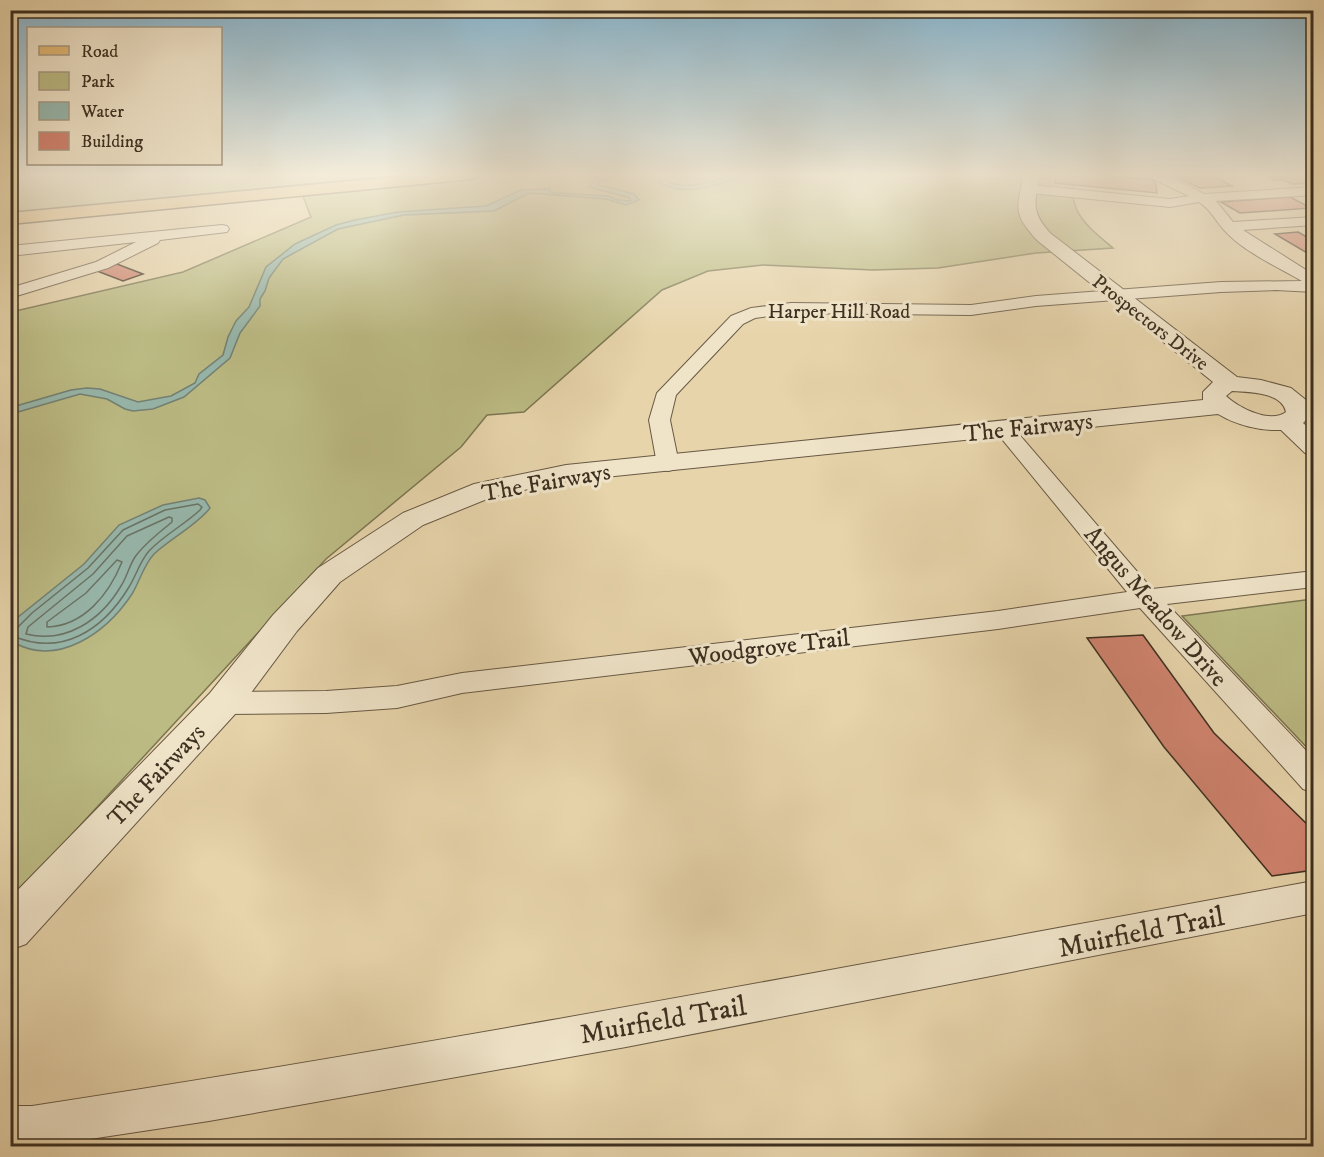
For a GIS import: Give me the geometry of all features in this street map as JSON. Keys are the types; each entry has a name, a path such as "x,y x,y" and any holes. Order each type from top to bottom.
{"street":[{"name":"Prospectors Drive","path":"1035,228 1117,295 1249,419 1269,423 1299,404"},
{"path":"1230,228 1251,244 1314,282"},
{"path":"12,254 222,229"},
{"path":"10,293 102,265 158,237"},
{"name":"Harper Hill Road","path":"668,464 658,424 660,407 667,393 737,320 751,313 790,308 971,310 1036,301 1243,286 1314,287"},
{"name":"The Fairways","path":"10,929 223,704 285,623 329,575 413,519 484,490 566,473 1004,429 1226,395 1248,384 1299,404"},
{"path":"1299,404 1314,447"},
{"name":"Angus Meadow Drive","path":"1004,429 1146,598 1314,780"},
{"name":"Woodgrove Trail","path":"223,704 326,702 398,697 462,683 986,622 1146,598 1314,579"},
{"name":"Muirfield Trail","path":"10,1127 32,1127 208,1100 614,1029 1314,897"}],"green space":[{"path":"285,228 1090,228 1113,248 1036,253 938,268 873,270 763,265 708,271 662,290 524,412 487,415 461,447 326,559 51,857 11,896 11,312 183,272"},
{"path":"1314,599 1313,754 1182,616"}],"water":[{"path":"330,228 343,228 283,259 269,278 260,299 260,306 240,333 230,358 184,397 153,409 133,411 107,399 80,394 11,414 11,408 16,406 71,390 100,389 138,402 171,396 195,383 199,374 223,355 228,337 236,321 249,307 266,267 295,244"},
{"path":"199,498 205,500 210,508 154,554 122,608 95,633 64,648 47,651 30,649 13,642 11,634 17,618 84,564 119,525 163,505"}],"building":[{"path":"1298,232 1314,241 1314,257 1275,234"},
{"path":"117,264 143,274 123,281 97,271"},
{"path":"1143,635 1214,733 1314,831 1314,870 1272,876 1164,747 1087,638"}]}
